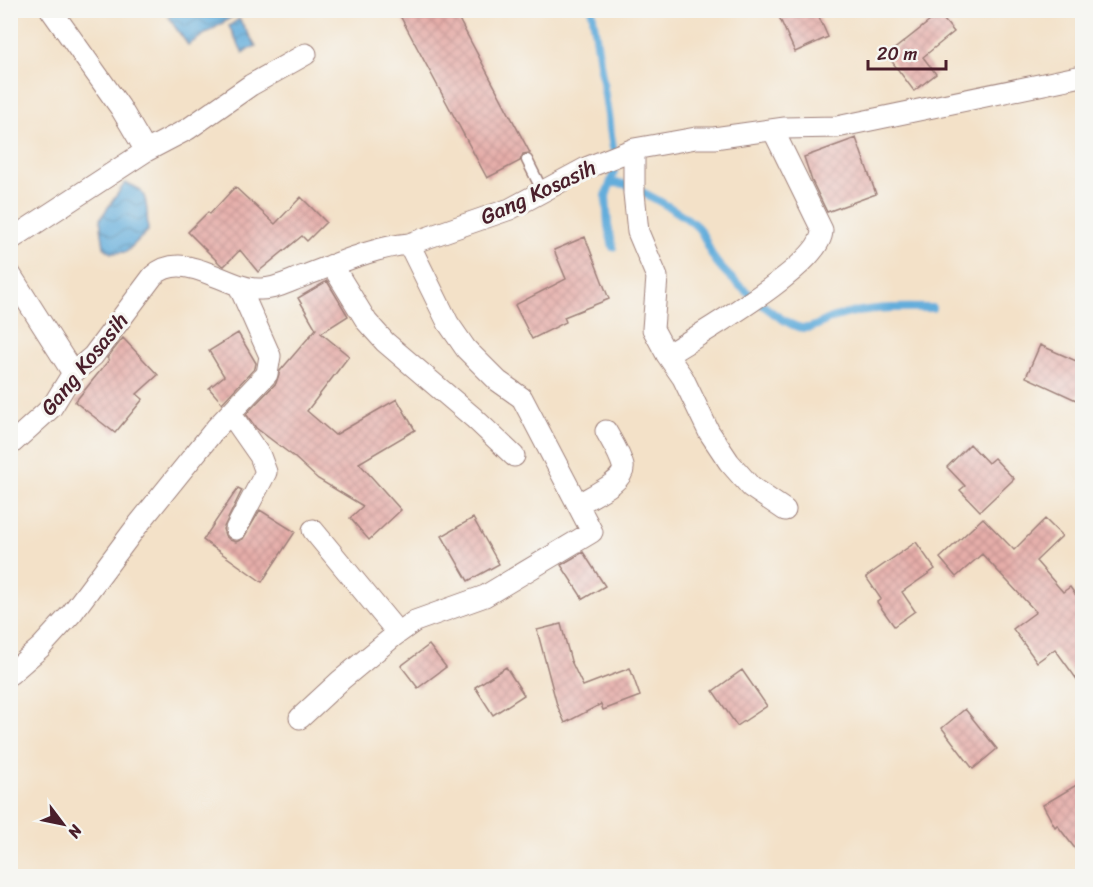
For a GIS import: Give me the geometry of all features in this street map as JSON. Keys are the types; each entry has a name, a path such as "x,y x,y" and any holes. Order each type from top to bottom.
{"street":[{"path":"51,10 120,107 146,151"},
{"path":"10,240 146,151 188,129 251,85 306,54"},
{"name":"Gang Kosasih","path":"10,446 52,408 73,373 93,356 153,276 164,268 179,267 212,273 239,286 261,290 278,286 332,265 397,245 409,244 510,209 586,168 696,138 714,138 773,130 837,127 1083,76"},
{"path":"667,355 756,300 821,241 822,230 773,130"},
{"path":"634,155 634,193 638,232 657,277 653,329 682,378 709,432 729,462 751,487 785,510"},
{"path":"300,718 341,680 398,633 423,618 474,602 592,532 522,398 498,381 466,349 448,323 409,244"},
{"path":"332,265 367,322 385,342 474,418 514,456"},
{"path":"10,274 73,373"},
{"path":"10,674 41,647 72,613 137,526 230,413 267,374 270,356 239,286"},
{"path":"230,413 260,456 266,472 236,528"},
{"path":"579,504 619,479 624,473 623,464 606,431"},
{"path":"313,530 398,633"}],"lane":[{"path":"527,160 543,192"}],"water":[{"path":"241,10 188,45 168,17 178,11"},
{"path":"239,19 256,46 243,53 229,26"},
{"path":"125,183 139,190 143,195 147,207 148,231 126,252 111,253 104,247 100,219"}],"building":[{"path":"397,10 454,10 530,153 523,154 520,161 487,178"},
{"path":"776,10 816,10 828,37 795,52"},
{"path":"939,14 954,32 923,57 936,74 914,91 887,55"},
{"path":"856,138 876,194 827,212 812,181 804,157"},
{"path":"235,187 275,224 301,197 326,222 307,241 302,236 258,272 240,250 224,266 188,232 208,212 210,214"},
{"path":"585,237 609,299 564,317 566,322 532,339 515,305 566,279 554,250"},
{"path":"327,281 348,316 321,333 349,356 307,411 335,435 397,399 415,430 359,463 401,510 369,540 350,518 363,506 318,479 293,456 256,428 246,414 276,383 280,371 316,329 298,298"},
{"path":"238,333 256,363 255,368 222,403 209,388 224,376 209,351"},
{"path":"123,338 158,375 137,394 143,399 115,433 75,402 109,360 107,358"},
{"path":"1040,345 1083,364 1083,385 1076,400 1026,377"},
{"path":"970,444 988,463 994,458 1014,479 980,511 960,490 965,486 947,467"},
{"path":"238,488 242,490 223,529 230,540 236,542 243,539 260,510 295,532 262,582 203,540"},
{"path":"473,518 499,564 468,581 442,536"},
{"path":"983,518 1014,550 1045,519 1062,536 1036,561 1063,592 1070,587 1083,605 1083,688 1055,649 1037,662 1013,629 1036,612 982,554 956,577 940,558"},
{"path":"916,542 935,569 902,592 915,611 894,626 877,602 881,599 866,577"},
{"path":"583,552 605,586 583,599 561,565"},
{"path":"561,624 571,661 583,686 630,668 640,696 603,710 601,704 565,723 557,705 537,630"},
{"path":"429,645 446,667 418,688 401,666"},
{"path":"506,667 524,695 493,715 475,687"},
{"path":"742,670 767,706 737,726 713,691"},
{"path":"965,709 997,749 973,769 942,728"},
{"path":"1083,781 1083,859 1057,825 1055,827 1043,805"}],"waterway":[{"path":"592,10 613,148"},
{"path":"613,247 608,226 606,196 614,172"},
{"path":"611,183 625,184 636,189 666,205 694,224 701,232 713,257 728,275 765,307 798,327 811,327 844,314 869,310 932,308"}]}
